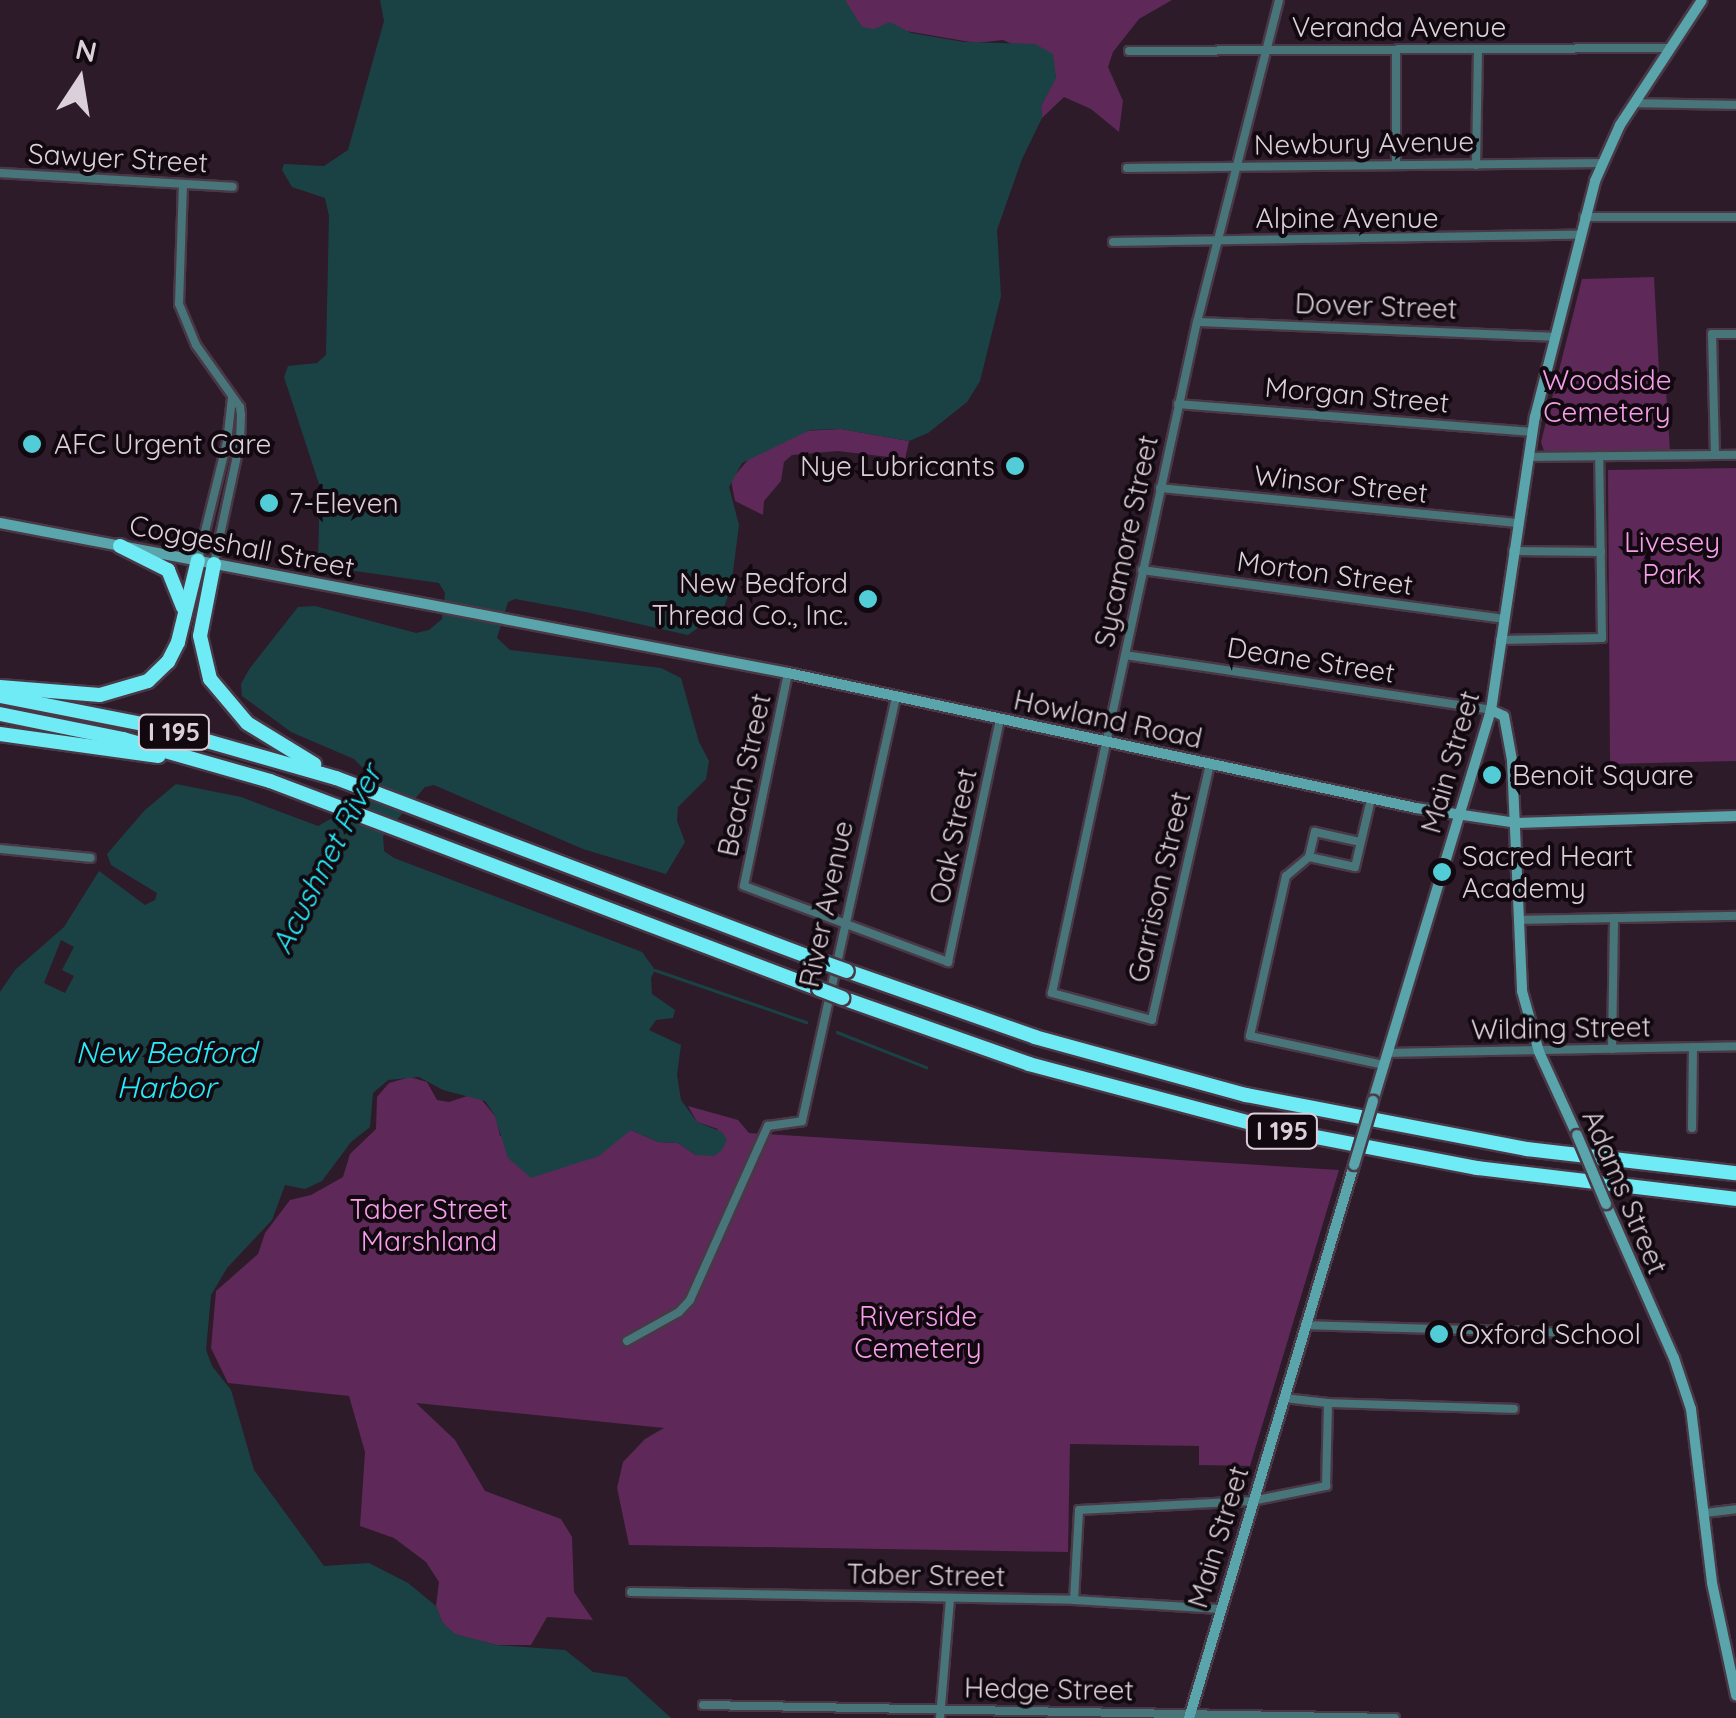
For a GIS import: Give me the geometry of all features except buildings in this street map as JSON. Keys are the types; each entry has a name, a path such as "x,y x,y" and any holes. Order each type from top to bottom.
{"highway":[{"path":"120,546 156,562 173,576 183,603 182,628"},
{"path":"0,687 92,695 129,690 164,666 182,628 198,560"},
{"path":"214,564 200,636 202,661 217,691 261,734 345,782"},
{"name":"I 195","path":"0,696 174,732 345,782 847,972 1035,1037 1246,1095 1526,1149 1736,1174"},
{"name":"I 195","path":"0,714 124,739 254,776 842,998 1044,1069 1252,1124 1496,1171 1736,1199"},
{"path":"0,734 146,754 254,776"}],"main road":[{"name":"Main Street","path":"1189,1716 1491,710 1532,432 1584,218 1601,164 1634,103 1702,0"},
{"name":"Coggeshall Street","path":"0,523 475,613"},
{"name":"Howland Road","path":"475,613 788,673 1371,799 1458,814 1516,823 1736,816"},
{"name":"Adams Street","path":"1491,710 1504,716 1508,730 1516,823 1522,991 1539,1052 1684,1383 1697,1436 1712,1583 1736,1696"}],"street":[{"name":"Sycamore Street","path":"1152,1020 1052,992 1196,322 1278,0"},
{"name":"Veranda Avenue","path":"1129,52 1669,48"},
{"path":"1476,165 1478,49"},
{"path":"1396,50 1396,165"},
{"path":"1634,103 1736,104"},
{"name":"Newbury Avenue","path":"1127,168 1601,164"},
{"name":"Sawyer Street","path":"0,173 233,188"},
{"path":"183,184 178,304 196,345 240,406 242,433 214,564"},
{"path":"1584,218 1736,218"},
{"name":"Alpine Avenue","path":"1113,242 1580,235"},
{"name":"Dover Street","path":"1196,322 1554,336"},
{"path":"1715,456 1712,334 1736,334"},
{"path":"198,560 227,442 232,398"},
{"name":"Morgan Street","path":"1178,404 1532,432"},
{"path":"1528,456 1736,455"},
{"path":"1500,640 1602,638 1599,456"},
{"name":"Winsor Street","path":"1160,488 1518,524"},
{"path":"1513,551 1600,552"},
{"name":"Morton Street","path":"1142,570 1502,619"},
{"name":"Deane Street","path":"1125,654 1491,710"},
{"name":"Beach Street","path":"788,673 744,886 846,924"},
{"name":"River Avenue","path":"627,1340 679,1312 690,1300 768,1126 802,1122 896,696"},
{"name":"Oak Street","path":"846,924 948,962 1000,719"},
{"name":"Garrison Street","path":"1152,1020 1210,764"},
{"path":"1360,842 1315,832 1309,856 1355,867 1371,799"},
{"path":"0,849 92,858"},
{"name":"Wilding Street","path":"1309,856 1292,868 1282,888 1250,1036 1386,1059 1736,1046"},
{"path":"1518,920 1736,916"},
{"path":"1612,1049 1614,918"},
{"path":"1692,1128 1693,1048"},
{"path":"1305,1325 1568,1334"},
{"path":"1284,1398 1328,1404 1440,1403 1514,1409"},
{"path":"1074,1600 1078,1510 1252,1501 1326,1486 1328,1404"},
{"path":"1705,1513 1736,1509"},
{"name":"Taber Street","path":"631,1592 1074,1600 1220,1609"},
{"path":"940,1714 950,1599"},
{"name":"Hedge Street","path":"703,1705 940,1714 1395,1718"}],"green space":[{"path":"845,0 1172,0 1139,19 1113,52 1108,67 1123,101 1119,132 1091,109 1064,97 1042,118 1041,106 1056,77 1052,62 1003,40 976,43 900,30 855,30"},
{"name":"Woodside Cemetery","path":"1654,277 1660,389 1666,390 1670,451 1544,451 1541,442 1582,279"},
{"path":"841,429 909,441 905,459 838,451 792,455 784,462 781,481 764,501 763,515 735,501 731,480 752,455 803,431"},
{"name":"Livesey Park","path":"1736,468 1736,761 1610,764 1608,470"},
{"path":"410,1077 427,1082 437,1100 449,1102 470,1095 481,1099 496,1117 500,1136 631,1130 658,1142 678,1143 696,1155 718,1129 697,1122 688,1106 738,1120 749,1133 1339,1170 1250,1466 1199,1465 1199,1446 1070,1444 1068,1552 629,1545 617,1488 623,1462 645,1439 664,1428 416,1403 455,1440 485,1491 561,1519 572,1537 574,1592 593,1620 547,1617 531,1645 496,1645 454,1634 442,1622 436,1606 439,1582 426,1562 394,1538 360,1526 365,1452 349,1396 228,1383 211,1348 216,1291 258,1254 265,1233 290,1200 311,1195 343,1177 350,1154 376,1129 377,1097 389,1083"}],"water":[{"path":"380,0 845,0 862,27 874,29 890,22 911,33 964,42 1035,44 1053,54 1056,78 1041,106 1042,118 1022,159 997,230 1001,296 980,381 967,402 928,433 909,441 841,429 810,430 742,463 729,487 739,525 731,587 723,610 688,635 586,612 515,599 508,602 497,638 510,650 661,668 681,678 699,742 709,761 706,779 678,807 677,821 685,842 666,874 583,849 434,785 425,787 383,836 384,851 394,858 642,952 655,970 652,994 675,1010 673,1018 656,1020 649,1030 681,1045 677,1075 681,1100 697,1122 722,1132 727,1140 722,1150 714,1156 696,1155 678,1143 658,1142 631,1130 599,1156 531,1178 508,1158 494,1114 485,1101 443,1090 419,1077 388,1080 373,1093 370,1127 351,1142 322,1181 305,1189 285,1185 272,1220 227,1268 211,1295 206,1350 212,1366 231,1390 254,1470 324,1566 369,1563 408,1583 436,1606 442,1622 455,1634 496,1645 565,1650 593,1672 626,1677 671,1718 0,1718 0,992 15,970 64,927 99,871 145,905 155,900 157,893 111,865 107,854 144,811 176,784 241,797 318,826 334,817 361,784 366,771 354,759 291,732 242,696 241,684 250,668 298,607 315,606 416,633 429,630 442,619 445,593 439,583 341,569 318,561 320,487 284,377 288,366 317,363 326,355 329,216 325,198 292,187 282,170 284,164 324,166 348,150 384,21"}],"pier":[{"path":"61,940 74,947 62,970 74,976 65,993 44,983"}],"waterway":[{"path":"655,970 806,1022"},
{"path":"837,1032 926,1067"}],"place":[{"name":"AFC Urgent Care","path":"32,444"},
{"name":"Nye Lubricants","path":"1015,466"},
{"name":"7-Eleven","path":"269,503"},
{"name":"New Bedford Thread Co., Inc.","path":"868,599"},
{"name":"Benoit Square","path":"1492,775"},
{"name":"Sacred Heart Academy","path":"1442,872"},
{"name":"Oxford School","path":"1439,1334"}],"water label":[{"name":"Acushnet River","path":"326,859"},
{"name":"New Bedford Harbor","path":"166,1069"}],"park label":[{"name":"Taber Street Marshland","path":"429,1225"},
{"name":"Riverside Cemetery","path":"918,1332"}]}
